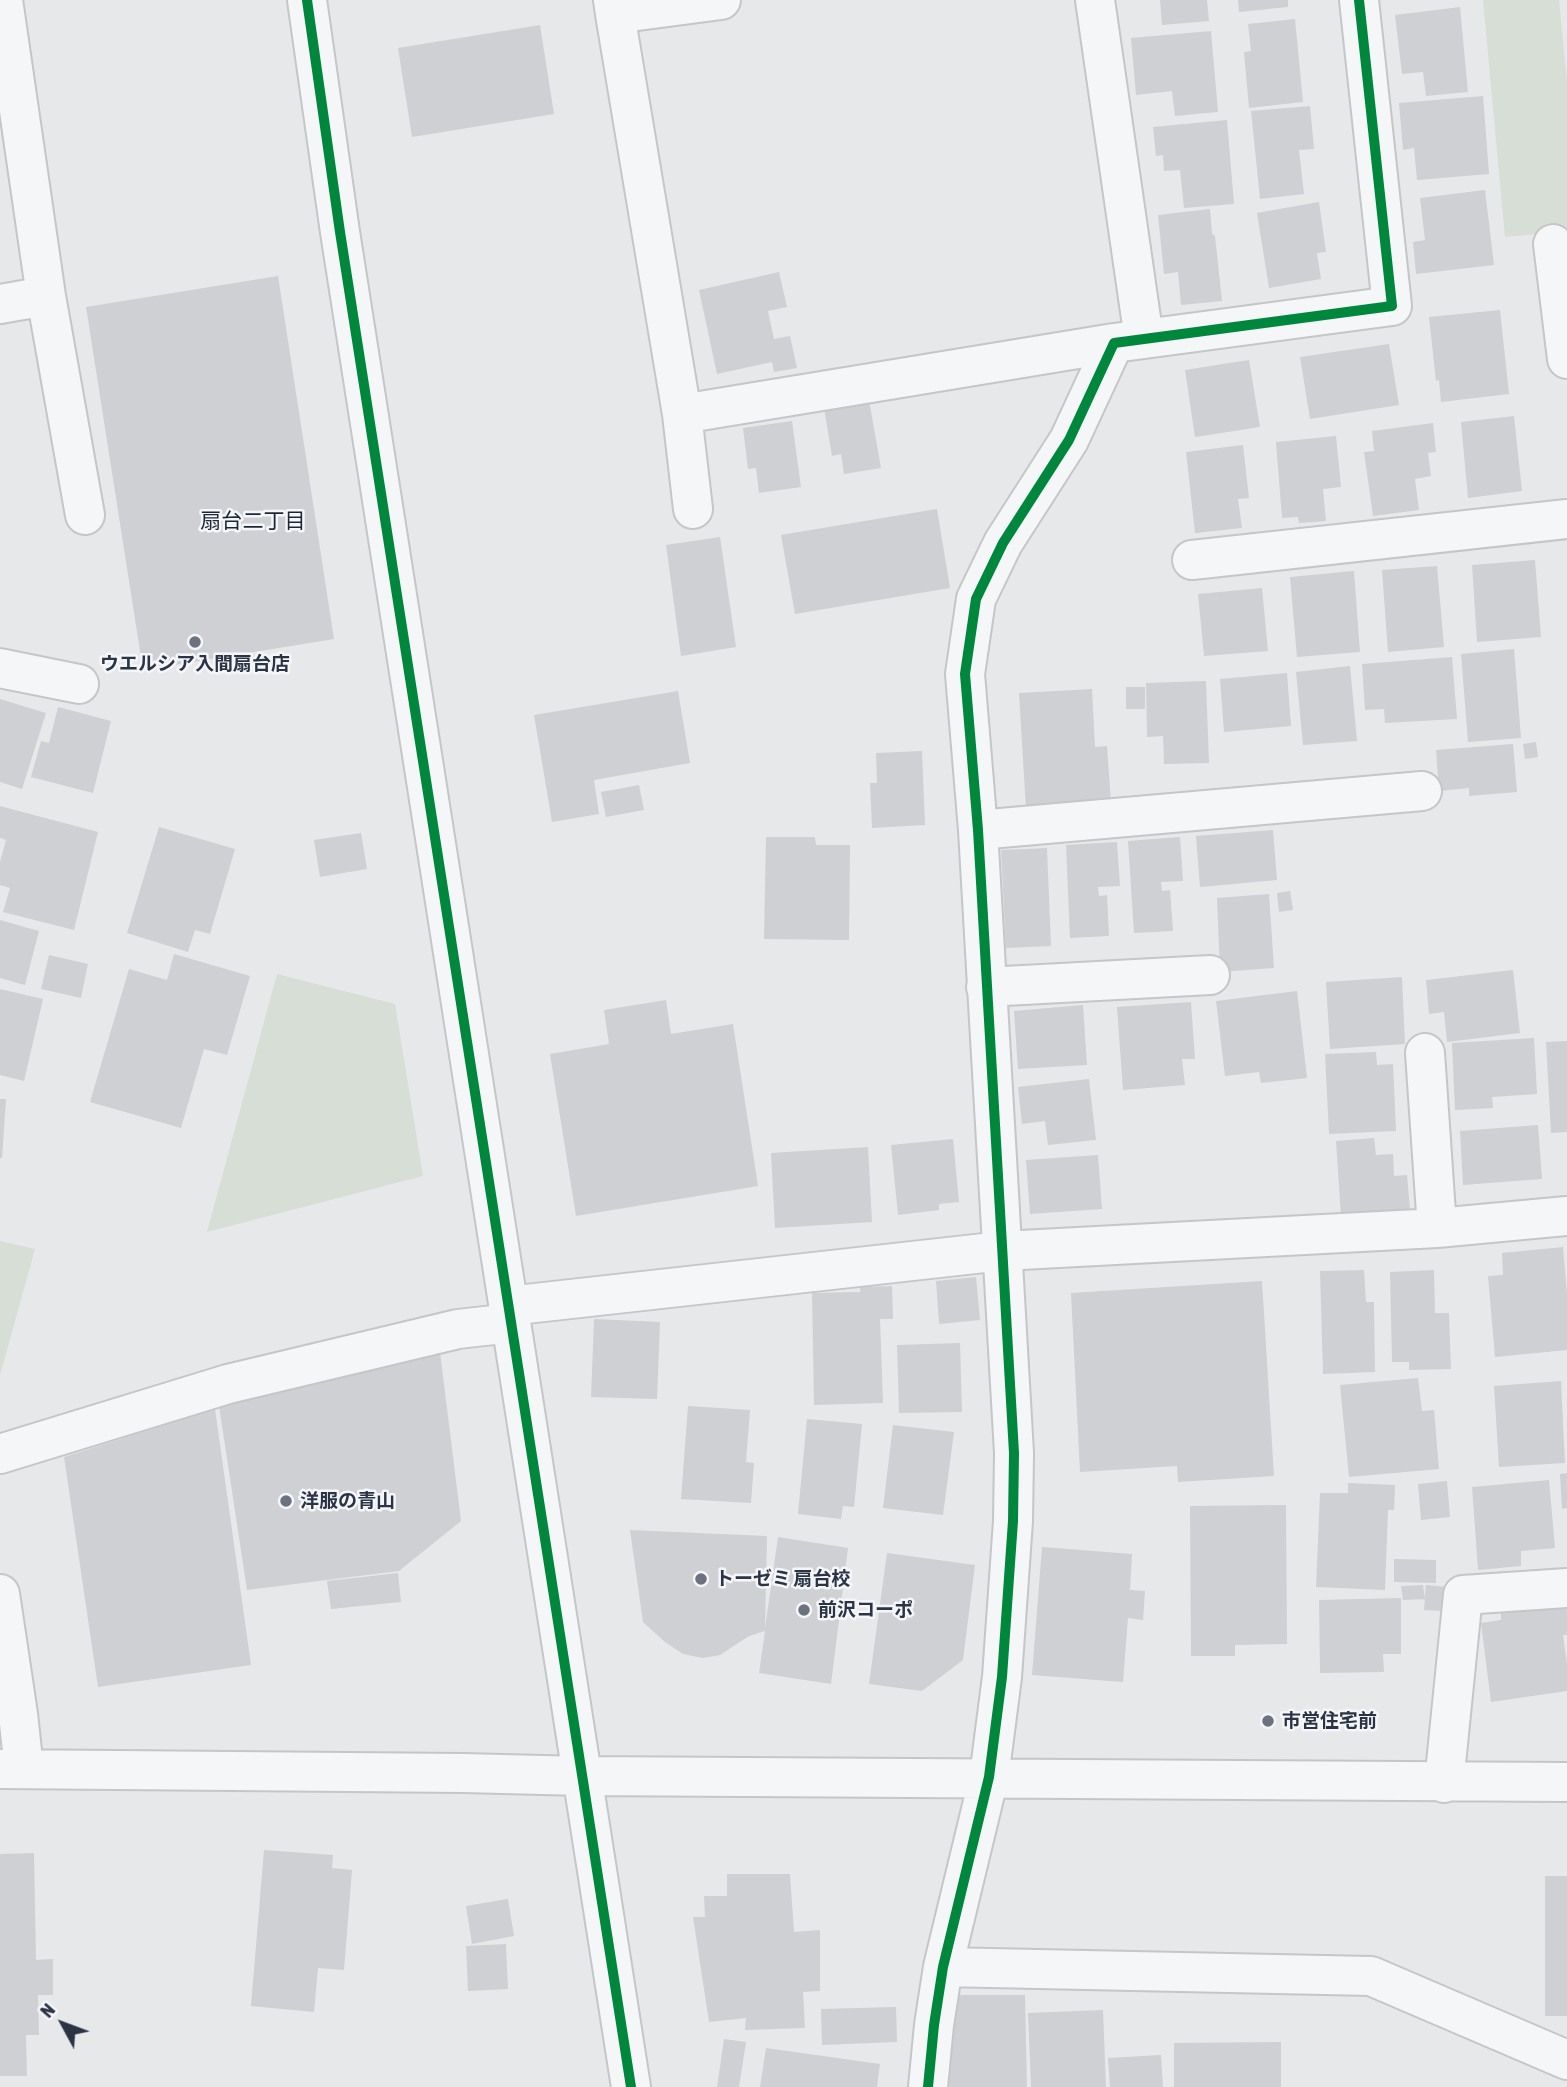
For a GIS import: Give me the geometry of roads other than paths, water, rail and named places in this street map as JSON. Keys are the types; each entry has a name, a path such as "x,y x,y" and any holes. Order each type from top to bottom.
{"street":[{"path":"3,0 46,296 85,515"},
{"path":"307,0 342,246 631,2087"},
{"path":"693,509 682,414 614,7 721,0"},
{"path":"928,2087 943,1967 989,1777 1002,1677 1013,1521 1014,1453 978,830 965,674 976,599 1003,543 1129,341 1095,0"},
{"path":"682,414 1129,341 1392,306 1359,0"},
{"path":"1553,244 1567,359"},
{"path":"0,304 46,296"},
{"path":"1192,560 1567,519"},
{"path":"0,668 79,684"},
{"path":"978,830 1422,792"},
{"path":"986,987 1210,975"},
{"path":"1425,1053 1437,1227"},
{"path":"0,1454 228,1384 509,1315 1002,1251 1437,1227 1567,1216"},
{"path":"1444,1783 1463,1595 1567,1588"},
{"path":"0,1594 18,1714 12,1769 582,1776 1567,1782"},
{"path":"943,1967 1371,1976 1567,2060"}],"place":[{"name":"ウエルシア入間扇台店","path":"195,642"},
{"name":"洋服の青山","path":"286,1501"},
{"name":"トーゼミ 扇台校","path":"701,1579"},
{"name":"前沢コーポ","path":"804,1610"},
{"name":"市営住宅前","path":"1268,1721"}],"district":[{"name":"扇台二丁目","path":"253,521"}]}
